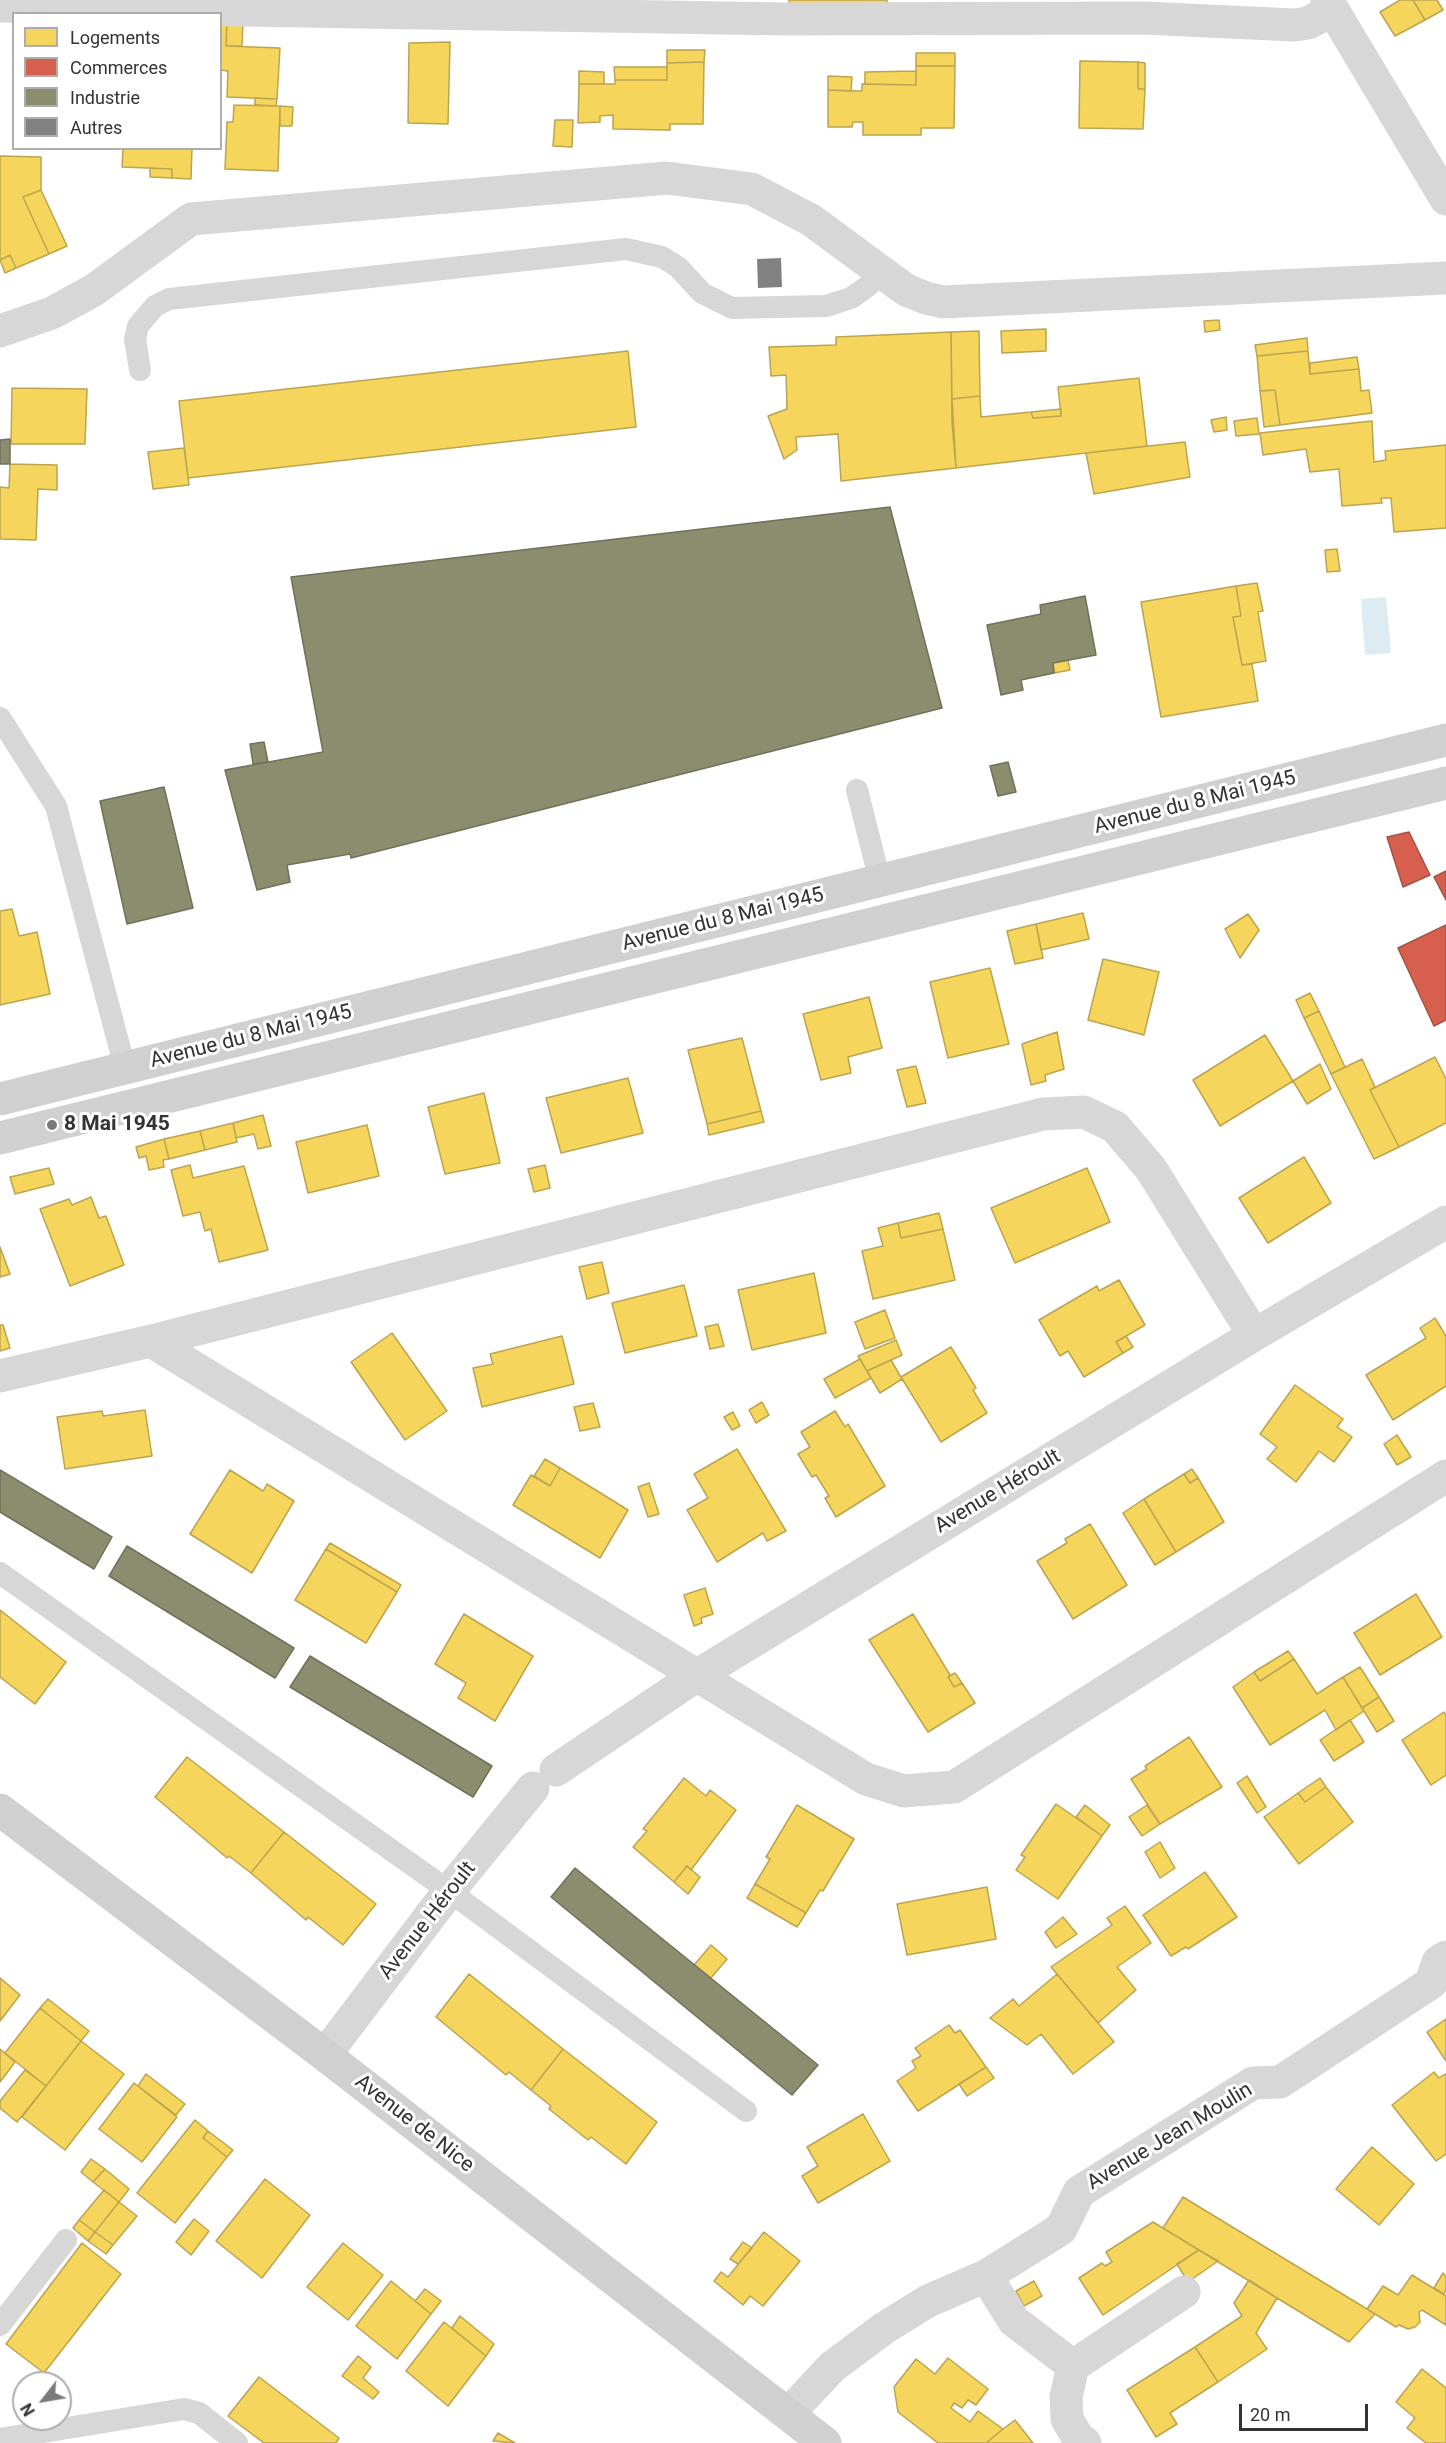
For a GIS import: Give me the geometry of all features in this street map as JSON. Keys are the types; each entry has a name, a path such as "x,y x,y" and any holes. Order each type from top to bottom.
{"main road":[{"name":"Avenue du 8 Mai 1945","path":"0,1099 1446,740"},
{"name":"Avenue du 8 Mai 1945","path":"0,1138 1446,783"},
{"path":"1023,845 1035,884"},
{"path":"522,970 534,1007"},
{"name":"Avenue de Nice","path":"0,1810 325,2055 825,2443"}],"street":[{"path":"0,6 786,19 1144,18 1294,25 1308,23 1330,5 1446,199"},
{"path":"0,331 52,313 94,290 191,219 667,178 752,189 811,220 882,270 906,290 943,302 1446,278"},
{"path":"0,1376 151,1341 1042,1114 1084,1112 1115,1127 1151,1169 1254,1335"},
{"name":"Avenue Héroult","path":"325,2055 449,1891 544,1779 696,1676 1254,1335 1446,1222"},
{"path":"151,1341 866,1779 904,1791 954,1787 1446,1476"},
{"name":"Avenue Jean Moulin","path":"788,2414 832,2367 883,2328 928,2301 986,2276 1061,2229 1079,2192 1252,2083 1280,2082 1431,1983 1438,1962 1446,1957"},
{"path":"986,2276 1014,2321 1073,2366"},
{"path":"1085,2443 1078,2438 1067,2419 1066,2397 1073,2366 1184,2292"}],"lane":[{"path":"140,370 135,339 138,326 155,306 169,299 626,249 663,257 678,267 702,293 732,308 826,306 851,298 868,286 882,270"},
{"path":"0,718 56,806 125,1068"},
{"path":"857,790 880,881"},
{"path":"0,1573 449,1891 746,2111"},
{"path":"0,2325 66,2240"},
{"path":"0,2439 184,2409 199,2413 237,2443"}],"shaded area":[{"path":"1386,597 1391,653 1365,655 1361,599"}],"building: Logements":[{"path":"789,0 887,0 887,12 789,10"},
{"path":"1400,0 1413,0 1425,20 1395,36 1380,12"},
{"path":"1413,0 1437,0 1443,10 1425,20"},
{"path":"222,22 227,22 226,46 280,48 277,99 227,97 228,71 222,70"},
{"path":"227,22 243,22 242,46 226,46"},
{"path":"450,42 448,124 408,123 409,43"},
{"path":"667,50 705,50 704,62 667,63"},
{"path":"916,53 955,53 955,66 916,66"},
{"path":"1080,61 1138,62 1138,89 1145,89 1143,129 1079,128"},
{"path":"704,62 703,124 670,124 670,130 613,129 613,115 600,116 600,122 578,123 579,84 615,84 615,80 667,80 667,63"},
{"path":"1138,62 1145,63 1145,89 1138,89"},
{"path":"916,66 955,66 954,128 921,128 921,135 863,135 863,122 853,122 852,127 828,127 828,90 862,91 862,84 916,85"},
{"path":"614,67 667,67 667,80 615,80"},
{"path":"579,71 604,72 604,84 579,84"},
{"path":"916,71 916,85 865,84 865,72"},
{"path":"828,76 852,77 851,91 828,90"},
{"path":"255,98 277,99 276,106 255,105"},
{"path":"234,105 280,106 278,171 225,169 227,122 233,122"},
{"path":"280,106 293,107 292,126 280,126"},
{"path":"555,120 573,120 572,147 553,146"},
{"path":"123,150 192,150 191,179 172,178 172,169 122,167"},
{"path":"0,156 41,157 41,190 23,197 49,254 16,268 10,255 0,260"},
{"path":"150,168 172,169 172,178 150,177"},
{"path":"41,190 67,246 49,254 23,197"},
{"path":"10,255 16,268 5,273 0,260"},
{"path":"1219,320 1220,330 1205,332 1204,321"},
{"path":"1046,329 1046,351 1002,353 1001,331"},
{"path":"979,331 980,396 952,399 951,332"},
{"path":"951,332 952,422 956,468 841,481 838,434 796,437 797,450 784,459 768,416 787,409 786,375 771,376 769,347 836,345 836,337"},
{"path":"1307,338 1308,351 1257,356 1255,345"},
{"path":"628,351 636,427 188,478 179,401"},
{"path":"1308,351 1310,374 1359,369 1361,391 1369,390 1372,413 1280,425 1275,390 1260,391 1257,356"},
{"path":"1357,357 1359,369 1310,374 1310,363"},
{"path":"1139,378 1147,446 956,468 952,399 980,396 981,417 1031,412 1033,418 1061,416 1058,387"},
{"path":"12,388 87,389 85,444 11,444"},
{"path":"1275,390 1280,425 1264,427 1260,391"},
{"path":"1061,409 1061,416 1033,418 1031,412"},
{"path":"1226,417 1227,430 1214,432 1211,420"},
{"path":"1257,418 1259,434 1236,436 1234,421"},
{"path":"1372,421 1374,462 1386,460 1385,451 1446,445 1446,528 1394,532 1391,498 1381,498 1382,503 1342,506 1339,469 1310,472 1306,449 1263,455 1260,433"},
{"path":"1185,442 1190,477 1094,494 1086,453"},
{"path":"184,448 189,485 153,489 148,452"},
{"path":"10,464 57,465 57,490 38,489 36,540 0,539 0,487 9,488"},
{"path":"1337,549 1340,571 1327,572 1325,550"},
{"path":"1257,583 1263,611 1258,612 1266,661 1242,665 1233,617 1241,616 1236,586"},
{"path":"1236,586 1241,616 1233,617 1242,665 1252,664 1258,701 1161,717 1141,602"},
{"path":"1068,660 1070,670 1054,673 1053,663"},
{"path":"12,909 19,936 37,932 50,994 0,1005 0,911"},
{"path":"1083,913 1089,939 1041,950 1036,924"},
{"path":"1248,914 1259,930 1240,958 1225,929"},
{"path":"1036,924 1043,958 1015,964 1007,931"},
{"path":"1103,959 1159,972 1144,1035 1088,1020"},
{"path":"990,968 1009,1044 948,1058 930,982"},
{"path":"1310,993 1319,1011 1304,1018 1296,1000"},
{"path":"869,997 882,1048 848,1057 851,1073 821,1080 803,1014"},
{"path":"1319,1011 1345,1067 1331,1074 1304,1018"},
{"path":"1057,1032 1064,1069 1045,1075 1046,1081 1031,1085 1022,1044"},
{"path":"1265,1035 1293,1081 1220,1126 1193,1080"},
{"path":"742,1038 761,1111 707,1124 688,1050"},
{"path":"1435,1057 1446,1079 1446,1123 1399,1147 1370,1090"},
{"path":"1362,1059 1375,1087 1370,1090 1399,1147 1374,1159 1331,1074"},
{"path":"1320,1064 1331,1089 1307,1104 1293,1081"},
{"path":"916,1066 926,1103 907,1107 897,1070"},
{"path":"628,1078 643,1133 561,1153 546,1098"},
{"path":"484,1093 500,1163 445,1174 428,1107"},
{"path":"761,1111 764,1122 709,1135 707,1124"},
{"path":"263,1115 271,1146 258,1149 254,1134 236,1138 233,1123"},
{"path":"233,1123 237,1142 205,1150 200,1131"},
{"path":"367,1125 379,1176 308,1193 296,1142"},
{"path":"200,1131 205,1150 169,1159 164,1139"},
{"path":"164,1139 169,1159 163,1160 164,1167 149,1170 146,1156 139,1158 136,1147"},
{"path":"1304,1157 1331,1203 1268,1243 1239,1198"},
{"path":"190,1165 193,1178 244,1166 268,1250 219,1262 211,1229 205,1231 200,1212 183,1216 171,1170"},
{"path":"545,1165 550,1188 534,1192 528,1169"},
{"path":"49,1168 54,1184 15,1194 10,1177"},
{"path":"1087,1168 1110,1222 1015,1263 991,1208"},
{"path":"91,1197 99,1218 106,1216 124,1265 70,1286 40,1209 69,1199 72,1205"},
{"path":"939,1213 943,1229 901,1238 898,1223"},
{"path":"898,1223 901,1238 943,1229 955,1280 873,1299 862,1251 883,1246 878,1228"},
{"path":"0,1247 10,1274 0,1277"},
{"path":"602,1262 609,1293 587,1299 579,1267"},
{"path":"814,1273 826,1333 752,1350 738,1290"},
{"path":"1119,1280 1145,1325 1116,1342 1123,1353 1084,1377 1068,1351 1060,1356 1039,1320 1097,1286 1099,1291"},
{"path":"684,1285 697,1336 625,1353 612,1303"},
{"path":"885,1310 895,1338 865,1349 855,1322"},
{"path":"1435,1318 1446,1336 1446,1386 1393,1420 1366,1375 1426,1338 1420,1328"},
{"path":"718,1324 724,1346 710,1349 705,1327"},
{"path":"0,1325 3,1325 10,1348 0,1351"},
{"path":"392,1333 447,1411 405,1440 351,1362"},
{"path":"562,1336 574,1384 482,1407 473,1368 493,1364 490,1354"},
{"path":"1126,1336 1133,1347 1123,1353 1116,1342"},
{"path":"896,1340 902,1355 867,1371 858,1356"},
{"path":"951,1347 976,1388 973,1390 987,1413 941,1442 901,1377"},
{"path":"860,1359 871,1378 835,1398 824,1379"},
{"path":"891,1360 902,1379 880,1393 867,1371"},
{"path":"1295,1385 1343,1419 1337,1427 1352,1437 1334,1462 1319,1451 1296,1482 1267,1459 1277,1447 1260,1434"},
{"path":"762,1402 769,1415 756,1423 749,1410"},
{"path":"593,1403 600,1427 580,1431 574,1407"},
{"path":"145,1410 152,1456 65,1469 57,1417 102,1411 103,1416"},
{"path":"835,1411 845,1427 848,1424 885,1486 836,1517 825,1498 829,1496 816,1475 812,1477 798,1454 810,1447 801,1432"},
{"path":"733,1412 740,1426 732,1430 724,1417"},
{"path":"1397,1435 1411,1457 1397,1465 1384,1444"},
{"path":"737,1449 786,1531 767,1541 763,1533 717,1562 687,1510 708,1498 694,1474"},
{"path":"545,1459 560,1468 550,1486 534,1476"},
{"path":"560,1468 628,1510 600,1558 513,1505 531,1475 550,1486"},
{"path":"1192,1469 1198,1478 1190,1483 1184,1474"},
{"path":"230,1470 263,1491 267,1484 294,1501 252,1573 190,1534"},
{"path":"1184,1474 1190,1483 1198,1478 1224,1522 1176,1552 1144,1499"},
{"path":"649,1483 659,1514 648,1517 638,1487"},
{"path":"1144,1499 1176,1552 1155,1565 1123,1513"},
{"path":"1090,1524 1127,1585 1073,1619 1037,1561 1067,1543 1065,1539"},
{"path":"330,1543 401,1585 397,1592 326,1549"},
{"path":"326,1549 397,1592 366,1643 295,1600"},
{"path":"705,1588 713,1614 701,1618 702,1623 694,1626 684,1595"},
{"path":"1416,1594 1442,1637 1380,1675 1354,1633"},
{"path":"0,1610 66,1662 35,1704 0,1677"},
{"path":"464,1614 533,1656 495,1721 458,1698 466,1683 435,1664"},
{"path":"913,1614 950,1675 948,1677 954,1687 962,1683 975,1703 928,1732 869,1640"},
{"path":"1288,1651 1294,1659 1260,1681 1254,1672"},
{"path":"1294,1659 1317,1694 1343,1677 1364,1711 1336,1730 1325,1710 1270,1745 1233,1687 1254,1672 1260,1681"},
{"path":"1360,1667 1379,1697 1362,1708 1343,1677"},
{"path":"955,1673 962,1683 954,1687 948,1677"},
{"path":"1379,1697 1394,1721 1377,1732 1362,1708"},
{"path":"1444,1712 1446,1715 1446,1775 1431,1785 1402,1740"},
{"path":"1350,1720 1364,1742 1334,1761 1320,1740"},
{"path":"1189,1737 1222,1787 1160,1824 1131,1779 1147,1769 1145,1766"},
{"path":"187,1757 284,1832 251,1873 229,1856 227,1858 155,1797"},
{"path":"1247,1776 1266,1807 1257,1813 1237,1783"},
{"path":"684,1778 706,1796 710,1790 736,1810 691,1870 687,1866 674,1882 633,1847 647,1831 643,1829"},
{"path":"1320,1778 1326,1787 1305,1802 1298,1793"},
{"path":"1326,1787 1353,1822 1299,1864 1264,1817 1298,1793 1305,1802"},
{"path":"1056,1804 1102,1836 1058,1899 1016,1870 1025,1857 1021,1855"},
{"path":"797,1805 854,1839 823,1891 820,1890 806,1913 755,1884 770,1859 766,1857"},
{"path":"1085,1805 1110,1825 1102,1836 1076,1817"},
{"path":"1147,1805 1160,1824 1142,1836 1129,1817"},
{"path":"284,1832 376,1904 343,1945 308,1917 306,1920 251,1873"},
{"path":"1160,1842 1175,1868 1160,1878 1145,1852"},
{"path":"687,1866 700,1877 688,1894 674,1882"},
{"path":"1205,1872 1237,1917 1188,1949 1186,1947 1171,1956 1143,1915"},
{"path":"755,1884 806,1913 797,1927 747,1898"},
{"path":"987,1887 996,1939 907,1955 897,1904"},
{"path":"1125,1906 1151,1943 1117,1967 1136,1990 1098,2023 1051,1967 1112,1925 1107,1918"},
{"path":"1063,1917 1077,1934 1056,1948 1045,1932"},
{"path":"711,1945 727,1959 710,1979 694,1965"},
{"path":"469,1974 563,2049 531,2090 509,2072 506,2075 436,2017"},
{"path":"1057,1974 1114,2042 1073,2074 1041,2034 1027,2045 990,2018 1013,1999 1019,2006"},
{"path":"0,1978 20,1995 0,2021"},
{"path":"48,1999 89,2031 81,2041 40,2008"},
{"path":"40,2008 81,2041 46,2086 5,2053"},
{"path":"1446,2019 1446,2061 1427,2032"},
{"path":"949,2025 955,2033 960,2030 986,2067 918,2111 897,2081 916,2068 912,2061 921,2056 915,2048"},
{"path":"81,2041 124,2074 65,2150 22,2117"},
{"path":"0,2049 15,2062 0,2082"},
{"path":"563,2049 657,2122 626,2164 591,2137 588,2140 549,2109 551,2106 531,2090"},
{"path":"986,2067 994,2078 967,2096 959,2084"},
{"path":"25,2070 46,2086 17,2122 0,2108 0,2101"},
{"path":"1434,2072 1439,2078 1445,2074 1446,2076 1446,2154 1436,2161 1392,2105"},
{"path":"146,2074 185,2104 176,2115 138,2086"},
{"path":"134,2083 177,2117 142,2162 99,2129"},
{"path":"863,2114 890,2161 818,2203 802,2176 818,2166 807,2147"},
{"path":"195,2120 208,2131 203,2138 227,2157 175,2223 137,2193"},
{"path":"208,2131 233,2150 227,2157 203,2138"},
{"path":"1372,2147 1414,2184 1379,2225 1336,2189"},
{"path":"91,2159 105,2169 93,2182 81,2172"},
{"path":"105,2169 129,2189 119,2202 93,2182"},
{"path":"265,2179 310,2215 262,2278 216,2241"},
{"path":"104,2190 119,2202 95,2232 79,2220"},
{"path":"1183,2197 1375,2314 1349,2342 1163,2228"},
{"path":"119,2202 137,2216 113,2245 95,2232"},
{"path":"194,2219 209,2231 191,2255 176,2242"},
{"path":"79,2220 95,2232 88,2241 73,2228"},
{"path":"1153,2222 1199,2250 1103,2315 1079,2278 1102,2263 1105,2266 1112,2262 1106,2252"},
{"path":"95,2232 113,2245 106,2254 88,2241"},
{"path":"764,2232 800,2261 763,2306 750,2296 743,2305 714,2281 721,2272 728,2277"},
{"path":"743,2242 752,2248 738,2264 730,2259"},
{"path":"82,2243 121,2274 46,2371 41,2371 6,2344"},
{"path":"343,2243 383,2275 348,2320 307,2287"},
{"path":"1199,2250 1218,2261 1188,2282 1177,2264"},
{"path":"1443,2273 1446,2277 1444,2294 1434,2288"},
{"path":"1412,2275 1446,2296 1446,2325 1422,2310 1419,2312 1420,2322 1415,2327 1408,2329 1399,2325 1396,2327 1367,2309 1383,2286 1398,2295"},
{"path":"1249,2280 1277,2298 1256,2333 1267,2349 1218,2382 1195,2347 1242,2316 1234,2303"},
{"path":"391,2281 431,2314 397,2359 356,2326"},
{"path":"1034,2281 1042,2296 1024,2306 1016,2291"},
{"path":"425,2289 441,2301 431,2314 415,2301"},
{"path":"460,2316 494,2344 486,2356 452,2328"},
{"path":"444,2322 486,2356 448,2406 406,2371"},
{"path":"1195,2347 1218,2382 1170,2413 1177,2424 1156,2437 1127,2390"},
{"path":"358,2356 371,2367 363,2378 379,2392 373,2399 342,2376"},
{"path":"948,2358 988,2389 976,2405 968,2400 962,2408 954,2403 951,2408 970,2422 978,2411 1003,2429 986,2443 938,2443 898,2412 894,2387 916,2359 935,2374"},
{"path":"1422,2369 1446,2388 1446,2443 1426,2443 1407,2428 1415,2418 1396,2402"},
{"path":"259,2377 339,2438 336,2443 264,2443 228,2416"},
{"path":"1015,2420 1033,2443 986,2443 1003,2429"},
{"path":"498,2433 515,2443 493,2441"}],"building: Commerces":[{"path":"1409,832 1430,875 1403,887 1387,837"},
{"path":"1446,871 1446,900 1434,877"},
{"path":"1446,925 1446,1020 1434,1026 1398,948"}],"building: Industrie":[{"path":"10,439 10,464 0,464 0,440"},
{"path":"890,507 942,708 351,858 350,854 287,865 290,882 257,890 225,770 323,752 291,577"},
{"path":"1085,596 1096,655 1053,663 1054,673 1021,680 1023,690 1001,695 987,625 1041,614 1040,605"},
{"path":"264,742 268,762 253,764 250,744"},
{"path":"1008,762 1016,792 998,796 990,766"},
{"path":"164,787 193,908 127,924 100,801"},
{"path":"0,1470 112,1537 94,1569 0,1512"},
{"path":"127,1546 294,1648 275,1678 109,1576"},
{"path":"310,1656 492,1766 473,1797 290,1687"},
{"path":"575,1868 818,2065 792,2095 551,1897"}],"building: Autres":[{"path":"781,258 782,287 758,288 757,259"}],"place":[{"name":"8 Mai 1945","path":"52,1125"}]}
